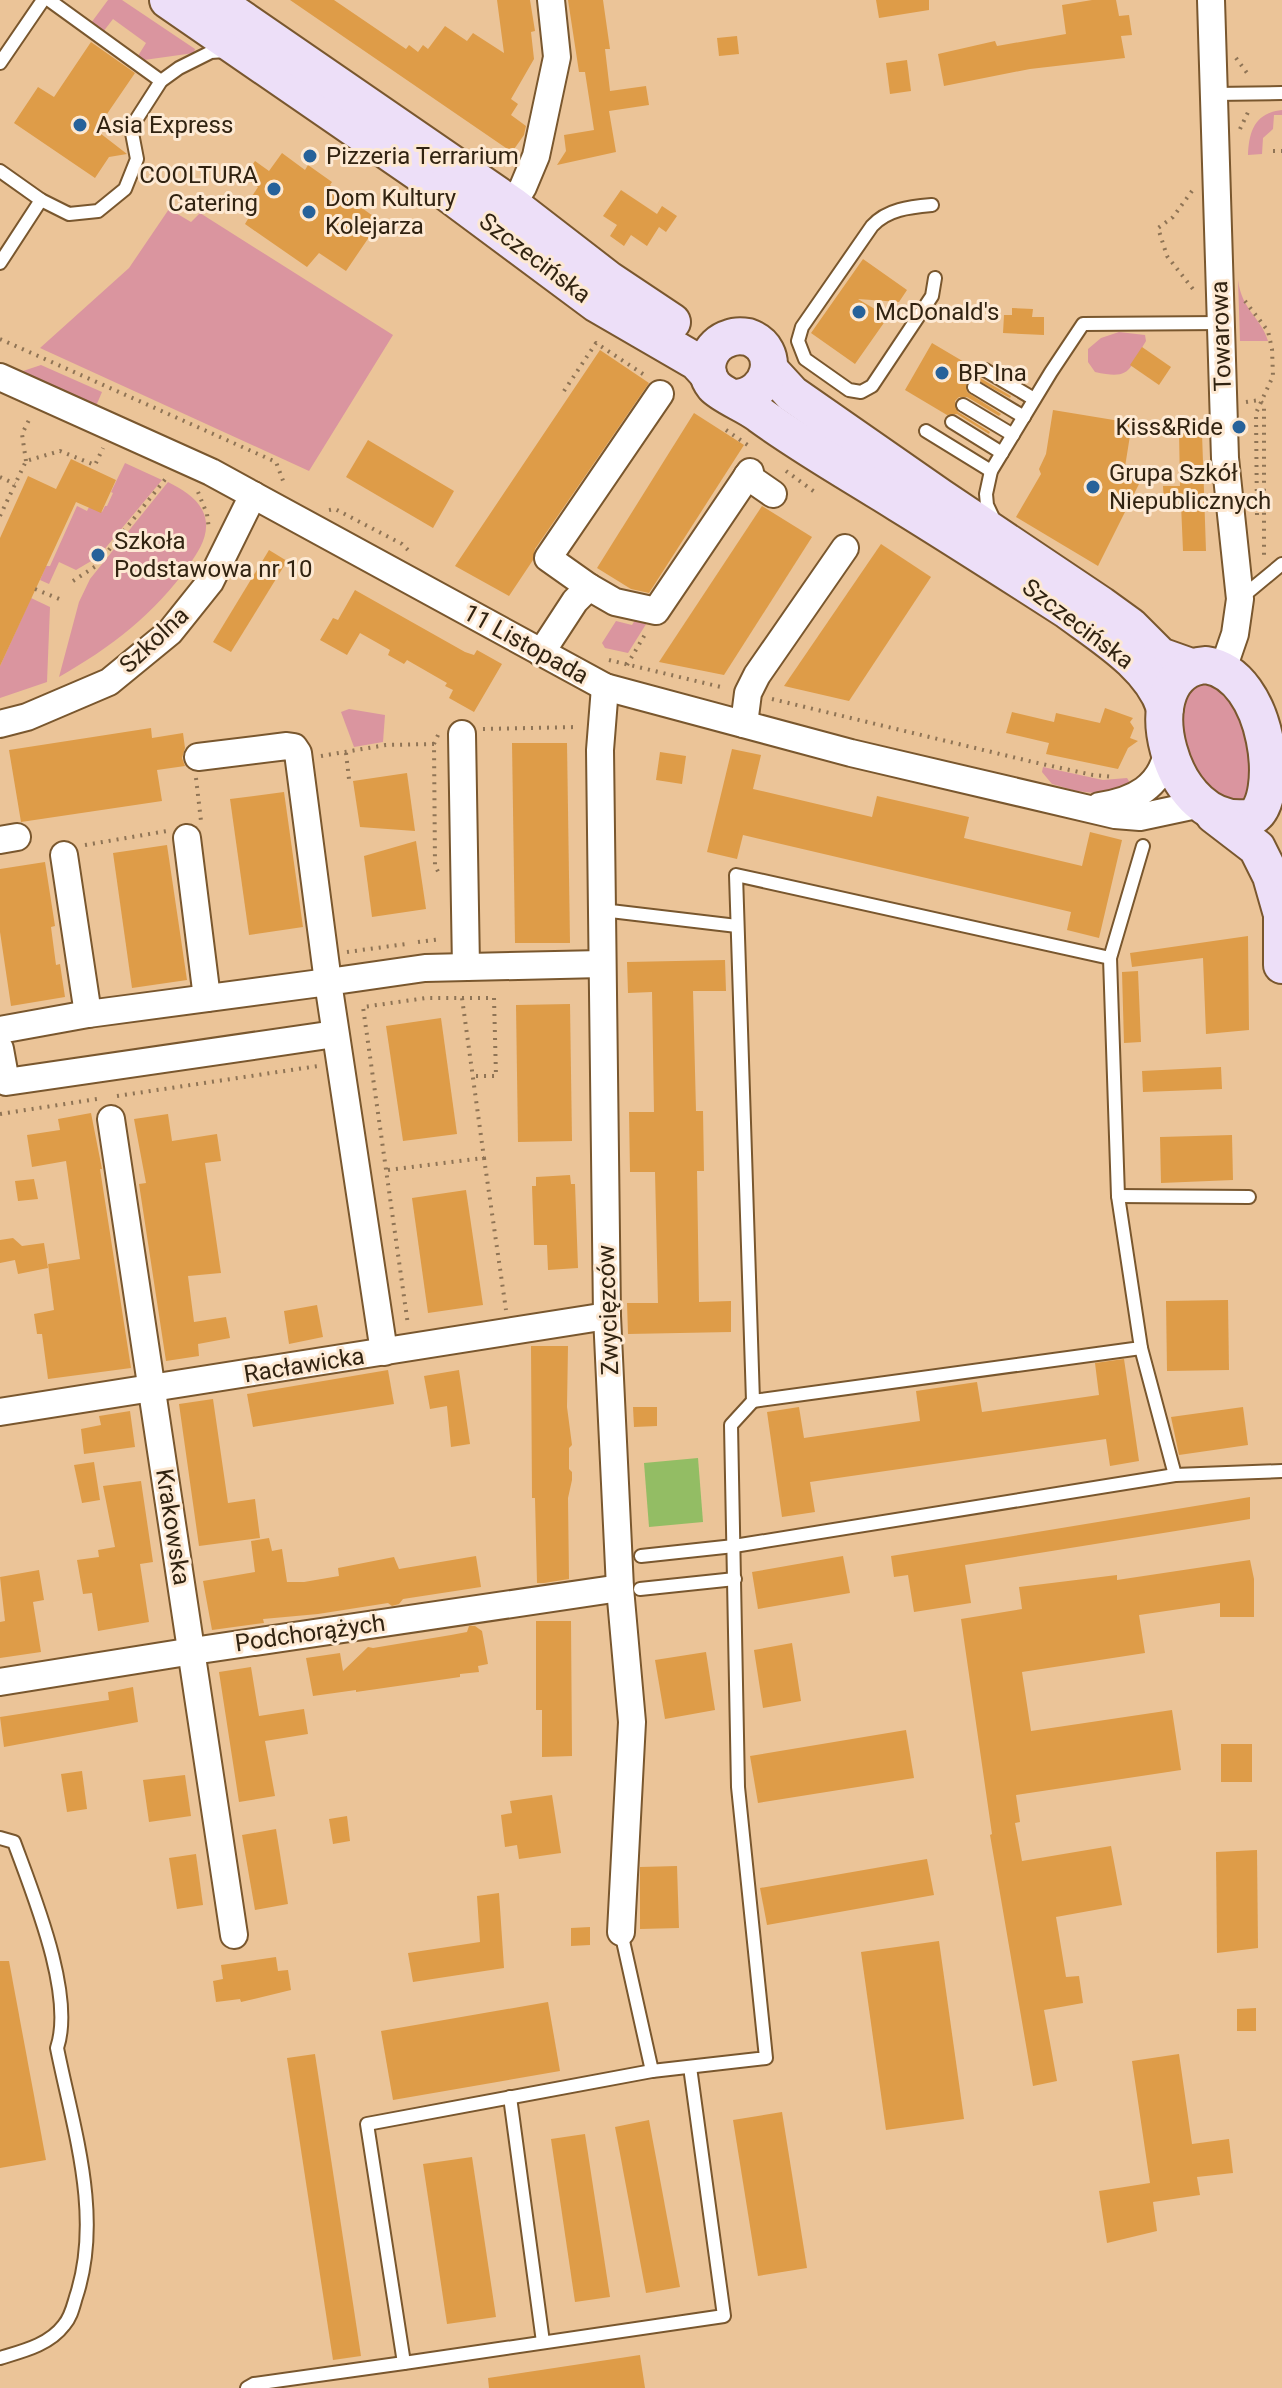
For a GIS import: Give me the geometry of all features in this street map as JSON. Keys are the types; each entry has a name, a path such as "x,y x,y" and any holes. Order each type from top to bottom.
{"main road":[{"name":"Szczecińska","path":"168,0 238,18 512,205 647,307 704,338 714,357 697,362 597,304 441,188 238,18"},
{"path":"734,336 747,337 758,344 767,356 769,369 761,388 724,410 717,389 714,357 734,336"},
{"name":"Szczecińska","path":"769,369 792,394 1130,626 1160,656 1207,668"},
{"name":"Szczecińska","path":"724,410 1067,610 1105,638 1148,677 1165,708"},
{"path":"1281,911 1271,876 1257,848 1205,808 1181,781 1168,750 1165,708 1172,686 1180,675 1207,668 1246,685 1277,725 1282,844"},
{"path":"1205,808 1241,819 1260,815 1280,789"},
{"path":"1282,904 1282,965"}],"street":[{"path":"512,205 536,156 557,57 551,0"},
{"name":"Towarowa","path":"1207,668 1233,641 1254,586 1227,487 1211,0"},
{"name":"11 Listopada","path":"0,377 211,472 605,687 851,753 1115,815 1140,817 1205,808"},
{"path":"660,394 548,558 615,602 656,611 754,468 773,494"},
{"name":"Szkolna","path":"0,724 27,717 109,682 170,632 210,582 253,495"},
{"path":"744,724 748,693 757,675 845,548"},
{"path":"541,653 575,601 589,587"},
{"name":"Zwycięzców","path":"605,687 601,734 607,1316 630,1588 632,1722 621,1932"},
{"path":"462,734 466,967"},
{"path":"198,757 287,746 294,747 299,760 335,1034 384,1352"},
{"name":"11 Listopada","path":"1090,807 1138,796 1155,782 1168,750"},
{"path":"186,832 207,998"},
{"path":"64,855 88,1014"},
{"path":"0,1030 88,1014 425,968 602,964"},
{"path":"0,1049 6,1082 335,1034"},
{"name":"Krakowska","path":"111,1119 234,1935"},
{"name":"Racławicka","path":"0,1412 607,1316"},
{"name":"Podchorążych","path":"0,1682 630,1588"}],"lane":[{"path":"0,63 46,0 161,81"},
{"path":"0,171 41,200 69,214 98,211 125,189 137,159 132,133 136,120 161,81 211,52 238,18"},
{"path":"1214,94 1282,93"},
{"path":"0,263 41,200"},
{"path":"932,205 912,206 890,213 872,226 802,327 798,341 805,359 849,390 861,392 872,386 932,296 935,278"},
{"path":"1001,538 987,505 991,471 1083,324 1221,323"},
{"path":"985,370 1034,399"},
{"path":"974,387 1024,417"},
{"path":"963,405 1013,435"},
{"path":"952,422 1002,453"},
{"path":"926,431 991,471"},
{"path":"1254,586 1282,564"},
{"path":"1143,846 1110,958 1118,1196 1141,1348 1175,1475"},
{"path":"753,1401 736,875 1110,958"},
{"path":"602,910 737,926"},
{"path":"1118,1196 1249,1197"},
{"path":"404,2363 367,2124 652,2071 766,2058 738,1787 731,1425 753,1401 1141,1348"},
{"path":"641,1556 734,1546 1175,1475 1282,1471"},
{"path":"630,1588 735,1579"},
{"path":"0,1838 14,1842 48,1933 63,2032 57,2048 86,2196 82,2280 71,2314 64,2327 41,2345 0,2358"},
{"path":"621,1932 652,2071"},
{"path":"247,2388 254,2384 724,2316 690,2067"},
{"path":"510,2097 543,2342"}],"path":[{"path":"1232,52 1251,78 1254,93 1238,135"},
{"path":"1273,151 1282,151"},
{"path":"1197,181 1180,209 1158,228 1167,256 1199,297"},
{"path":"1243,295 1271,338 1273,376 1260,400"},
{"path":"0,339 276,462 288,492"},
{"path":"564,391 598,341 657,383 664,389 660,394"},
{"path":"1246,414 1246,400 1260,400"},
{"path":"1254,586 1261,544 1264,406 1260,400"},
{"path":"724,410 754,468"},
{"path":"0,516 26,461 22,434 32,414"},
{"path":"26,461 60,451 95,465 104,446"},
{"path":"777,465 816,493"},
{"path":"73,581 96,566 168,475"},
{"path":"0,477 15,484"},
{"path":"197,490 207,514 207,540"},
{"path":"324,510 335,509 402,544 417,559"},
{"path":"35,589 64,601"},
{"path":"627,665 656,611"},
{"path":"601,658 1033,762 1093,775 1123,776"},
{"path":"299,760 386,745 434,744"},
{"path":"346,752 349,779"},
{"path":"64,855 65,849 186,832 202,826 193,758 198,757"},
{"path":"410,1335 363,1007 426,998 494,998 496,1076 473,1076"},
{"path":"462,998 507,1319"},
{"path":"0,1114 340,1062"},
{"path":"388,1170 484,1158"}],"shaded area":[{"path":"108,0 122,0 195,49 194,53 144,60 138,56 146,43 113,19 103,32 91,23"},
{"path":"1282,110 1282,115 1274,115 1273,129 1263,138 1262,154 1248,155 1255,125 1265,115"},
{"path":"169,209 191,222 200,213 393,335 309,471 40,348 129,268"},
{"path":"1238,280 1243,299 1268,341 1240,341"},
{"path":"1119,332 1145,335 1146,341 1132,366 1116,375 1095,372 1088,362 1088,349 1101,338"},
{"path":"41,365 102,392 96,406 20,372"},
{"path":"125,463 162,480 98,557 76,570 59,562 49,584 40,580 46,566 50,566 77,506 87,511 89,507 102,512"},
{"path":"168,482 198,503 204,514 206,528 200,548 176,583 146,614 114,642 59,677 79,602 90,579"},
{"path":"31,598 50,607 47,682 0,698 0,666"},
{"path":"635,620 648,621 628,653 605,648 602,643 616,621 632,625"},
{"path":"1210,681 1239,699 1257,796 1235,803 1208,786 1201,777 1185,738 1183,710 1186,698 1195,687"},
{"path":"349,709 385,715 383,742 354,747 341,712"},
{"path":"1043,767 1103,780 1127,778 1134,789 1103,794 1076,791 1052,784 1042,772"},
{"path":"698,1458 703,1522 649,1527 644,1463"}],"building":[{"path":"290,0 334,0 406,49 409,45 418,52 423,45 428,49 445,26 467,41 473,33 504,53 497,0 530,0 535,31 531,32 534,59 511,99 518,104 511,115 526,126 524,135 512,152"},
{"path":"568,0 603,0 610,49 605,49 610,91 646,86 649,105 609,111 616,152 557,165 566,151 564,135 594,130 585,72 579,72"},
{"path":"876,0 929,0 929,10 879,18"},
{"path":"1116,0 1119,16 1129,15 1132,35 1121,36 1125,58 1030,69 944,86 938,54 995,41 997,46 1066,34 1062,5"},
{"path":"737,36 739,54 719,56 717,38"},
{"path":"91,42 135,73 96,130 127,154 109,157 95,178 14,123 38,87 54,97"},
{"path":"907,60 911,91 890,94 886,63"},
{"name":"Dom Kultury Kolejarza","path":"282,153 305,170 308,165 380,221 346,271 319,253 307,267 245,224 252,212 245,207 258,187 244,177 255,161 269,171"},
{"path":"621,190 657,214 662,206 677,216 666,232 659,227 647,246 631,235 624,246 610,236 617,225 603,216"},
{"name":"McDonald's","path":"863,259 907,290 899,302 858,299 888,317 855,364 811,333"},
{"path":"1012,308 1033,309 1032,317 1044,317 1044,335 1003,333 1004,315 1012,315"},
{"name":"BP Ina","path":"932,343 976,369 980,378 1011,396 973,378 966,383 967,392 1001,414 999,416 967,397 959,397 955,401 958,412 989,434 957,414 947,415 905,390"},
{"path":"1142,347 1171,367 1159,385 1130,365"},
{"path":"600,350 649,383 535,549 533,560 509,596 455,566"},
{"name":"Grupa Szkół Niepublicznych","path":"1053,410 1132,423 1124,473 1140,482 1098,566 1016,517 1041,474 1039,469 1046,454"},
{"path":"694,413 744,445 649,593 631,589 597,568"},
{"path":"1179,431 1202,433 1206,551 1183,551 1181,504 1164,504 1163,486 1180,486"},
{"path":"368,440 454,491 433,528 346,477"},
{"path":"71,459 116,480 101,513 76,502 0,666 0,538 28,476 56,489"},
{"path":"762,506 812,537 724,675 659,662"},
{"path":"881,544 931,577 849,701 784,686"},
{"path":"269,550 287,561 231,652 213,642"},
{"path":"355,590 465,652 474,655 477,650 502,664 474,712 449,698 453,690 445,686 447,683 407,660 404,664 388,655 390,650 360,633 347,655 320,640 333,618 338,620"},
{"path":"1105,708 1133,718 1130,722 1134,728 1130,738 1138,741 1128,748 1118,769 1046,754 1049,743 1006,733 1012,712 1054,722 1056,713 1100,723"},
{"path":"151,728 152,738 183,733 185,748 182,758 185,766 157,770 162,801 21,822 9,750"},
{"path":"512,743 567,743 570,943 515,943"},
{"path":"732,749 761,755 753,789 872,817 877,796 969,817 964,838 1082,866 1090,832 1122,840 1099,938 1067,930 1071,912 743,835 737,859 707,852"},
{"path":"660,752 686,756 682,784 656,780"},
{"path":"407,773 415,831 360,827 353,781"},
{"path":"284,792 303,927 249,935 230,799"},
{"path":"416,841 426,909 372,917 364,856"},
{"path":"167,845 187,980 132,988 113,853"},
{"path":"45,862 55,926 51,927 56,965 60,964 65,997 11,1006 0,932 0,869"},
{"path":"1248,936 1249,1030 1206,1034 1203,958 1132,967 1130,953"},
{"path":"725,960 726,991 693,991 696,1111 703,1111 704,1171 697,1171 699,1302 731,1301 731,1332 628,1334 627,1303 658,1303 655,1172 630,1172 629,1112 654,1112 652,992 628,993 627,962"},
{"path":"1138,971 1141,1042 1124,1043 1122,972"},
{"path":"570,1004 572,1141 518,1142 516,1005"},
{"path":"441,1018 457,1134 403,1141 386,1026"},
{"path":"1221,1067 1222,1089 1143,1092 1142,1071"},
{"path":"91,1113 131,1368 48,1379 42,1334 37,1334 34,1314 54,1310 48,1264 80,1259 66,1161 32,1167 27,1135 60,1130 58,1119"},
{"path":"168,1114 172,1141 217,1134 221,1161 205,1163 221,1273 188,1276 194,1322 226,1317 230,1338 198,1344 199,1356 166,1361 139,1184 146,1183 134,1119"},
{"path":"1232,1135 1233,1180 1161,1183 1160,1137"},
{"path":"570,1175 571,1184 575,1184 578,1268 548,1270 547,1245 534,1245 532,1186 536,1186 536,1177"},
{"path":"34,1179 38,1199 18,1201 15,1181"},
{"path":"466,1190 483,1305 428,1313 412,1198"},
{"path":"13,1238 22,1246 44,1243 48,1268 18,1274 15,1260 0,1263 0,1240"},
{"path":"1228,1300 1229,1370 1167,1371 1166,1301"},
{"path":"317,1305 323,1337 289,1344 284,1311"},
{"path":"531,1346 568,1346 567,1407 572,1445 569,1448 572,1480 568,1498 569,1579 544,1583 537,1583 535,1498 532,1498"},
{"path":"1124,1359 1139,1461 1110,1466 1106,1439 810,1482 815,1512 782,1517 767,1412 799,1407 804,1438 920,1421 916,1391 977,1382 982,1412 1099,1395 1095,1363"},
{"path":"388,1370 394,1404 253,1427 247,1394"},
{"path":"459,1370 470,1444 451,1447 447,1406 430,1409 424,1376"},
{"path":"213,1399 228,1503 255,1499 260,1538 199,1546 179,1404"},
{"path":"633,1407 657,1407 657,1426 634,1427"},
{"path":"1243,1407 1248,1445 1179,1455 1171,1417"},
{"path":"130,1411 135,1447 84,1454 81,1429 101,1425 99,1416"},
{"path":"94,1462 100,1500 82,1503 74,1465"},
{"path":"141,1481 153,1562 140,1564 149,1622 98,1631 92,1593 83,1594 77,1560 99,1557 98,1550 115,1547 103,1486"},
{"path":"1250,1497 1250,1519 965,1565 971,1603 914,1612 908,1575 894,1577 891,1556"},
{"path":"269,1538 272,1551 282,1549 287,1582 339,1576 338,1568 394,1557 399,1569 476,1556 481,1587 403,1599 392,1606 388,1603 263,1619 264,1623 212,1630 203,1581 255,1572 251,1541"},
{"path":"843,1556 850,1593 758,1609 752,1572"},
{"path":"1250,1560 1254,1579 1254,1617 1220,1617 1220,1603 1139,1615 1145,1653 1022,1672 1031,1731 1172,1710 1181,1770 1016,1795 1020,1822 1015,1823 1022,1861 1111,1846 1122,1905 1056,1917 1066,1977 1079,1976 1083,2003 1044,2010 1057,2081 1033,2086 990,1835 961,1619 1022,1609 1019,1587 1117,1575 1117,1580"},
{"path":"39,1570 44,1600 33,1602 41,1652 0,1658 0,1622 5,1621 0,1577"},
{"path":"536,1621 571,1621 572,1756 542,1757 542,1710 536,1710"},
{"path":"469,1626 482,1631 488,1664 478,1666 479,1672 313,1696 306,1658 340,1653 343,1671 368,1647 467,1632"},
{"path":"792,1643 801,1701 763,1708 754,1650"},
{"path":"706,1652 715,1710 665,1719 655,1660"},
{"path":"251,1667 259,1716 304,1709 308,1734 265,1741 275,1796 239,1802 219,1672"},
{"path":"133,1687 138,1722 4,1747 0,1717 109,1700 108,1692"},
{"path":"906,1730 914,1778 758,1803 750,1756"},
{"path":"1221,1744 1252,1744 1252,1782 1221,1782"},
{"path":"82,1771 87,1809 67,1812 61,1774"},
{"path":"185,1775 191,1816 149,1822 143,1780"},
{"path":"552,1795 561,1853 519,1859 517,1845 505,1847 501,1815 512,1813 510,1801"},
{"path":"347,1816 350,1841 333,1844 329,1819"},
{"path":"276,1829 288,1904 255,1910 242,1835"},
{"path":"1257,1850 1258,1948 1217,1953 1216,1852"},
{"path":"196,1854 203,1905 177,1909 169,1858"},
{"path":"927,1859 934,1895 767,1925 760,1888"},
{"path":"677,1866 679,1928 640,1929 640,1867"},
{"path":"499,1893 504,1968 413,1982 408,1953 480,1942 477,1896"},
{"path":"590,1927 590,1945 571,1946 571,1928"},
{"path":"939,1941 964,2119 886,2130 861,1952"},
{"path":"276,1957 278,1971 288,1970 291,1990 241,2002 240,1999 216,2002 213,1981 223,1979 221,1965"},
{"path":"0,1961 9,1961 46,2160 0,2168"},
{"path":"548,2002 560,2071 393,2100 381,2031"},
{"path":"1256,2008 1256,2031 1237,2031 1237,2009"},
{"path":"315,2054 361,2356 333,2360 287,2058"},
{"path":"1179,2054 1192,2144 1229,2139 1233,2173 1197,2177 1200,2195 1153,2202 1157,2231 1107,2243 1099,2191 1150,2183 1132,2061"},
{"path":"782,2112 807,2268 758,2276 733,2120"},
{"path":"649,2120 680,2287 646,2293 615,2127"},
{"path":"585,2134 610,2297 575,2302 551,2139"},
{"path":"472,2157 496,2317 447,2324 423,2164"},
{"path":"640,2355 645,2388 489,2388 488,2378"}],"place":[{"name":"Asia Express","path":"80,125"},
{"name":"Pizzeria Terrarium","path":"310,156"},
{"name":"COOLTURA Catering","path":"274,189"},
{"name":"Dom Kultury Kolejarza","path":"309,212"},
{"name":"McDonald's","path":"859,312"},
{"name":"BP Ina","path":"942,373"},
{"name":"Kiss&Ride","path":"1239,427"},
{"name":"Grupa Szkół Niepublicznych","path":"1093,487"},
{"name":"Szkoła Podstawowa nr 10","path":"98,555"}]}
